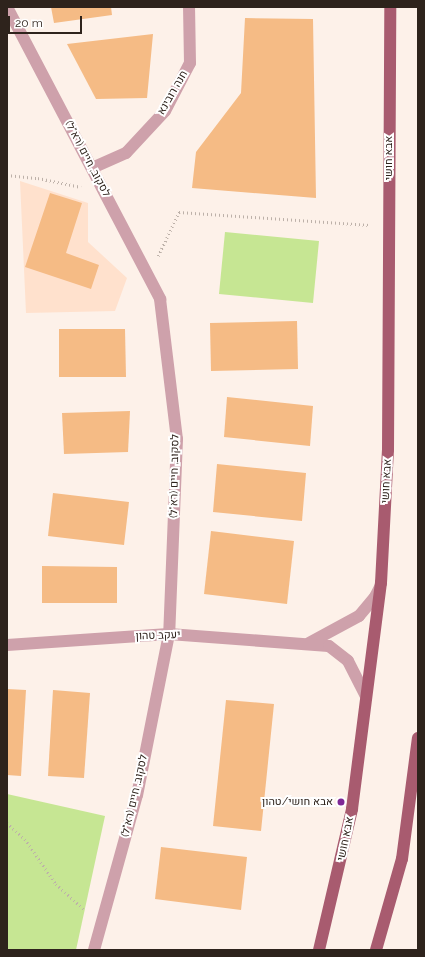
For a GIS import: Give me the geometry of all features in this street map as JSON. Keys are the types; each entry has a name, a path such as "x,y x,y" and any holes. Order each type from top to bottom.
{"main road":[{"name":"אבא חושי","path":"319,950 352,809 381,583 388,450 390,7"},
{"path":"376,950 402,859 418,738"}],"street":[{"name":"לסקוב, חיים (רא\"ל)","path":"7,7 160,299 177,439 169,634 137,795 94,950"},
{"name":"חנה רובינא","path":"92,168 126,153 165,111 190,63 189,7"},
{"path":"309,643 358,616 375,597 381,583"},
{"name":"יעקב טהון","path":"7,645 169,634 309,643 329,646 340,653 348,661 366,696"}],"path":[{"path":"7,175 38,178 105,192"},
{"path":"149,276 179,212 389,226"},
{"path":"7,824 24,839 56,884 101,924"}],"shaded area":[{"path":"20,181 88,203 88,242 127,278 115,311 26,313"}],"green space":[{"path":"225,232 319,241 313,303 219,294"},
{"path":"7,794 105,816 76,950 7,950"}],"building":[{"path":"51,7 111,7 112,15 54,23"},
{"path":"245,18 313,19 316,198 192,188 196,152 241,93"},
{"path":"153,34 147,98 96,99 67,44"},
{"path":"50,193 82,203 66,253 99,265 91,289 25,267"},
{"path":"297,321 298,369 211,371 210,323"},
{"path":"59,329 125,329 126,377 59,377"},
{"path":"227,397 313,406 310,446 224,437"},
{"path":"130,411 128,452 64,454 62,413"},
{"path":"217,464 306,473 302,521 213,512"},
{"path":"53,493 129,502 124,545 48,536"},
{"path":"211,531 294,541 287,604 204,594"},
{"path":"42,566 117,567 117,603 42,603"},
{"path":"7,689 26,690 21,776 7,775"},
{"path":"53,690 90,693 84,778 48,776"},
{"path":"226,700 274,704 261,831 213,826"},
{"path":"161,847 247,857 241,910 155,899"}],"place":[{"name":"אבא חושי/טהון","path":"341,802"}]}
